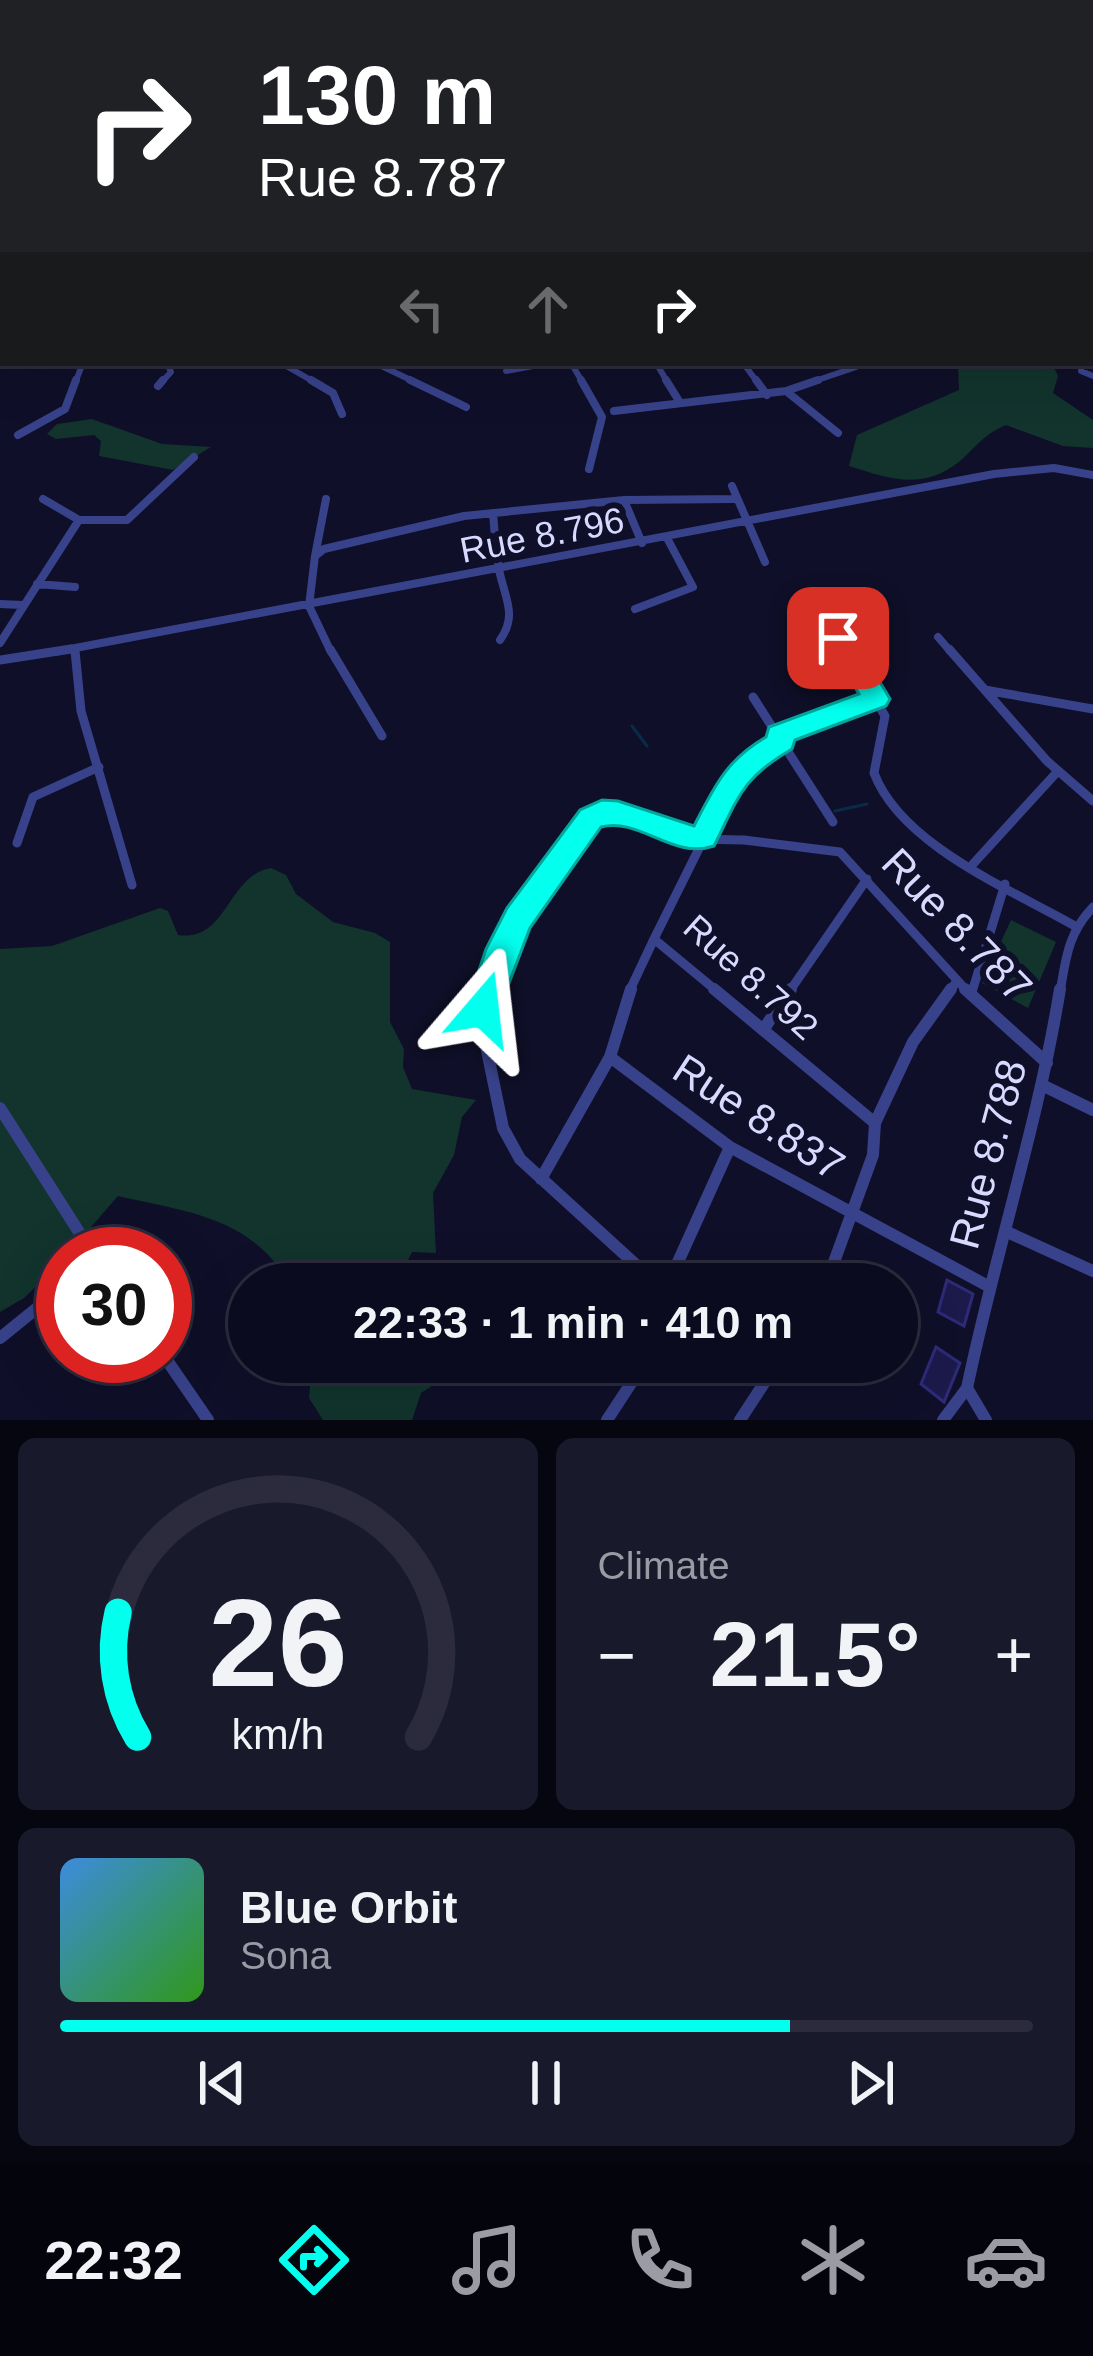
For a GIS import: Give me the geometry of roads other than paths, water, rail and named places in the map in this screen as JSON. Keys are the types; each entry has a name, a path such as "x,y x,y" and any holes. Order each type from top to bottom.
{"street":[{"path":"18,435 65,409 82,366"},
{"path":"158,386 171,372 168,366"},
{"path":"286,366 333,393 342,414"},
{"path":"381,366 466,407"},
{"path":"506,371 534,366"},
{"path":"573,366 602,417 589,470"},
{"path":"658,366 679,401"},
{"path":"745,366 767,395"},
{"path":"614,411 786,392 859,366"},
{"path":"786,392 838,433"},
{"path":"43,499 79,520 127,520 194,458"},
{"name":"Rue 8.796","path":"0,661 76,651 1066,466 1093,475"},
{"path":"732,486 765,562"},
{"path":"326,499 309,606 339,669 382,736"},
{"path":"315,556 334,544 493,513 624,500 734,499"},
{"path":"624,500 642,542"},
{"path":"493,513 511,613 500,640"},
{"path":"0,643 79,520"},
{"path":"635,609 692,587 667,538"},
{"path":"37,584 75,587"},
{"path":"0,604 22,605"},
{"path":"938,637 1058,771 1093,801"},
{"path":"838,638 876,699 886,728 874,761 874,777 895,806 937,844 1075,926 1093,907"},
{"path":"76,651 75,702 99,767 113,837 132,885"},
{"path":"985,691 1093,709"},
{"path":"753,697 833,823"},
{"name":"Rue 8.792","path":"875,1123 655,939 734,776 780,738 876,699"},
{"path":"17,843 33,797 99,767"},
{"path":"974,864 1058,771"},
{"name":"Rue 8.787","path":"634,1263 520,1159 503,1129 484,1036 483,1009 502,949 541,884 591,818 602,812 618,813 688,839 840,851 918,944 1047,1064"},
{"path":"763,1030 867,879"},
{"path":"972,992 1005,884"},
{"name":"Rue 8.788","path":"967,1388 988,1286 1044,1086 1075,926"},
{"path":"541,1179 610,1057 620,1012 655,939"},
{"path":"834,1263 873,1155 875,1123 914,1042 957,981"},
{"name":"Rue 8.837","path":"610,1057 730,1148 988,1286"},
{"path":"1044,1086 1093,1110"},
{"path":"0,1108 76,1227"},
{"path":"678,1263 730,1148"},
{"path":"1005,1231 1093,1271"},
{"path":"0,1337 36,1308"},
{"path":"183,1383 208,1420"},
{"path":"607,1420 632,1383"},
{"path":"740,1420 762,1383"},
{"path":"943,1420 967,1388 986,1420"}],"waterway":[{"path":"632,726 647,746"},
{"path":"835,811 867,804"}]}
